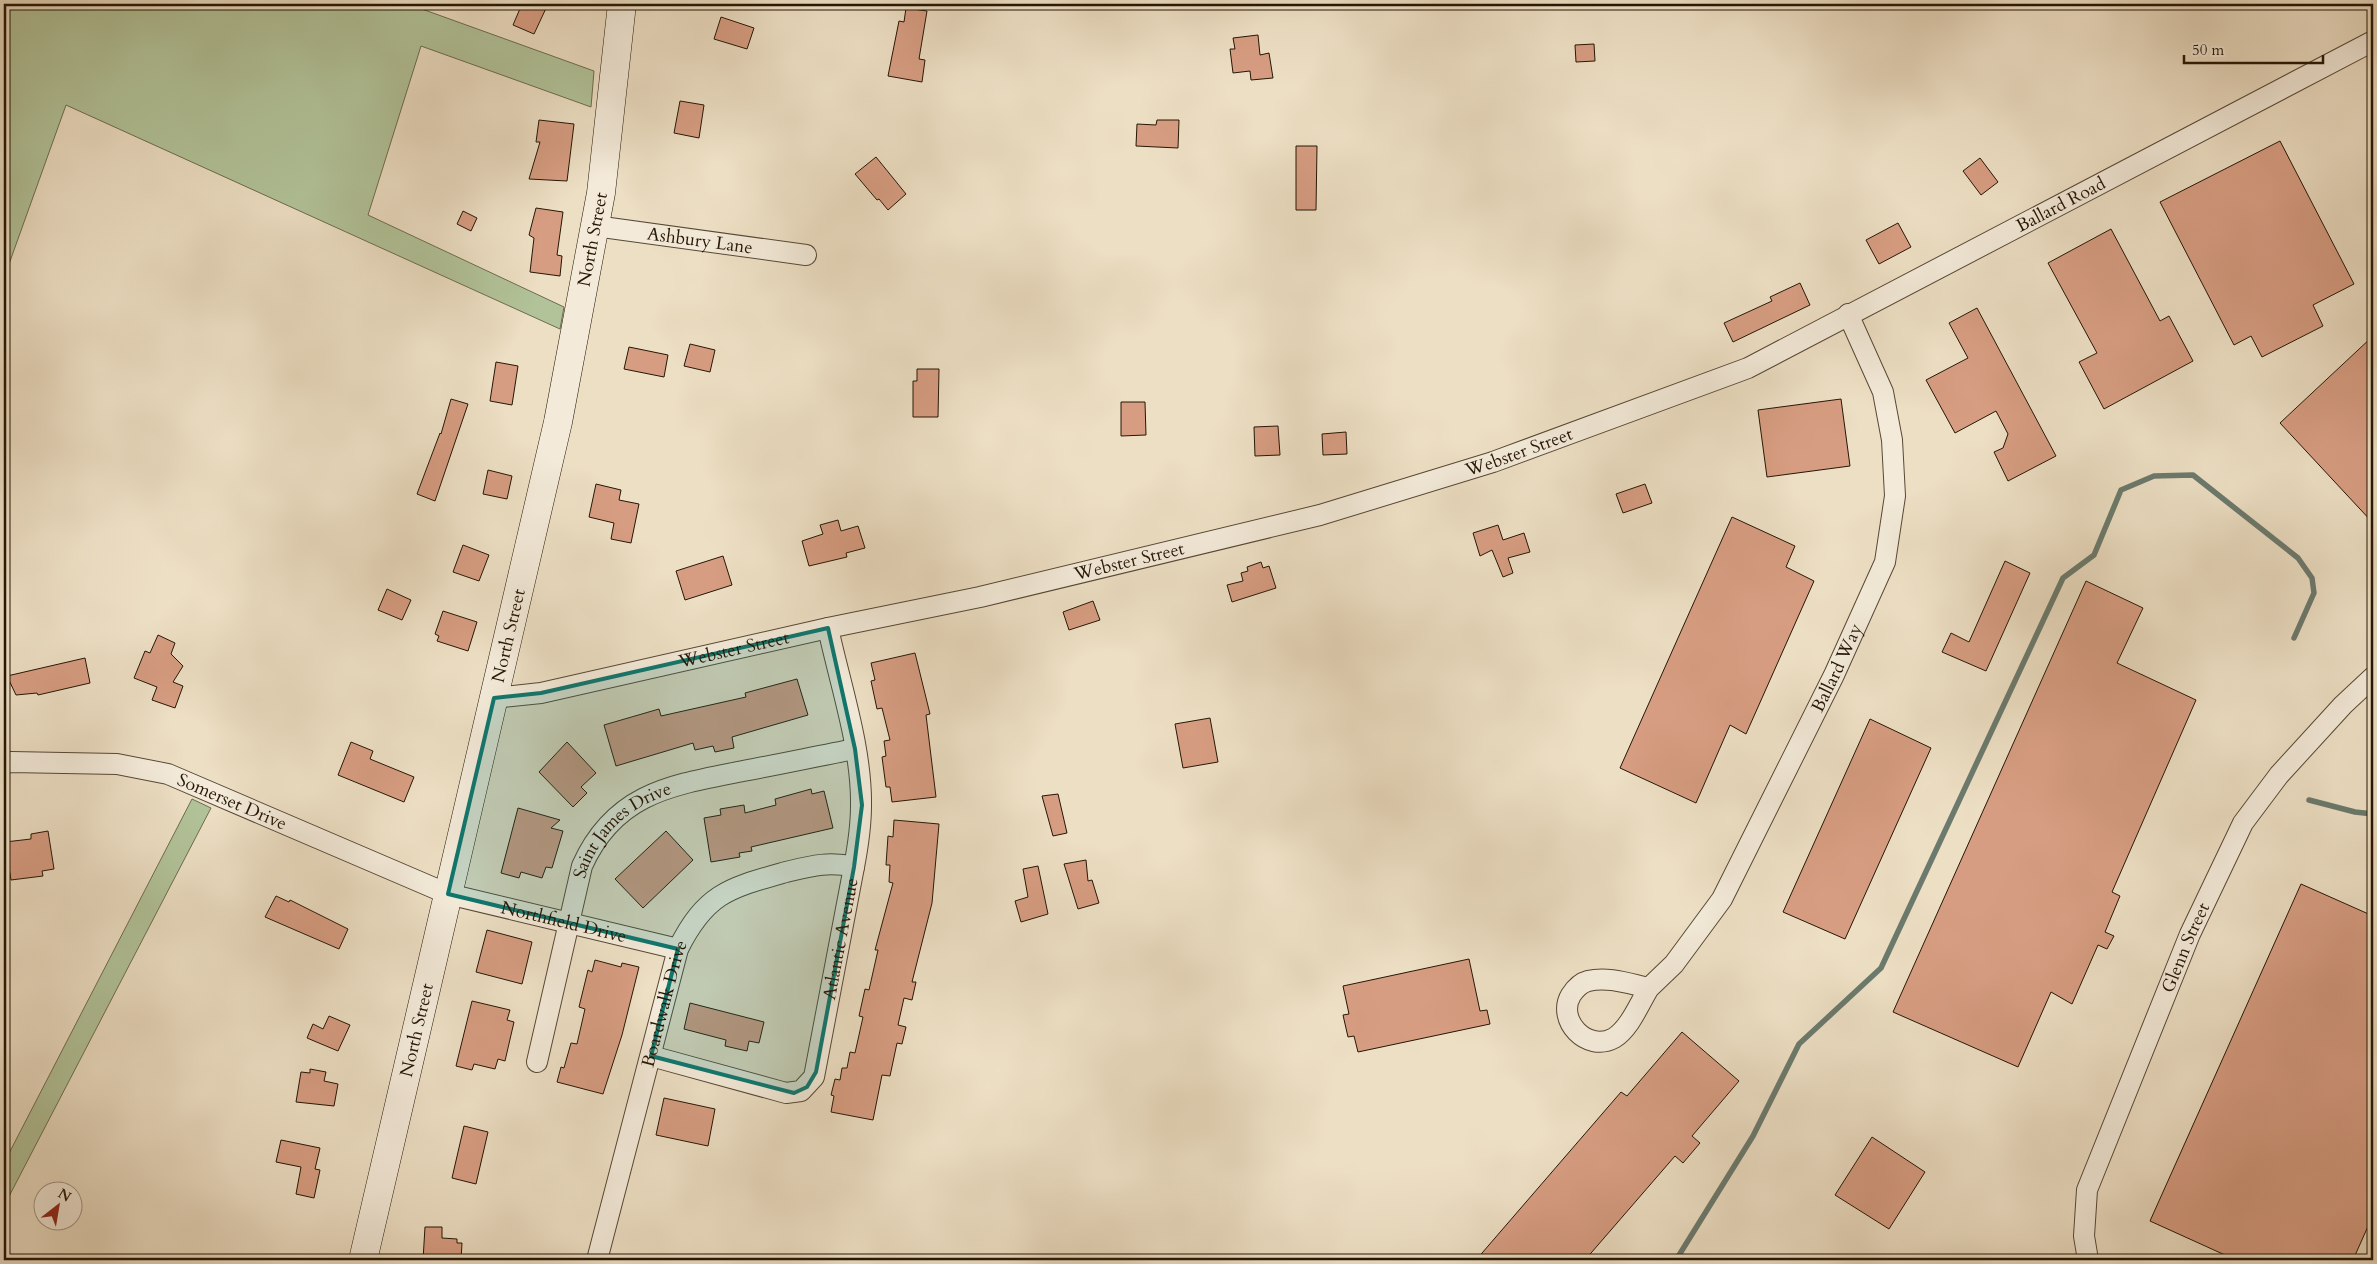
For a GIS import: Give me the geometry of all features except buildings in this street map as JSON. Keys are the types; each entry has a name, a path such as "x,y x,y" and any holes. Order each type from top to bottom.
{"main road":[{"name":"North Street","path":"363,1260 558,422 601,193 622,4"}],"street":[{"name":"Ballard Road","path":"1748,368 2373,41"},
{"name":"Ashbury Lane","path":"595,226 806,255"},
{"name":"Ballard Way","path":"1649,988 1674,964 1722,899 1834,675 1885,562 1895,496 1892,440 1883,392 1848,314"},
{"name":"Webster Street","path":"494,698 541,693 828,628 980,597 1320,515 1493,462 1748,368"},
{"name":"Atlantic Avenue","path":"650,1056 786,1093 801,1091 807,1087 816,1072 860,834 862,805 855,749 828,628"},
{"name":"Glenn Street","path":"2088,1260 2084,1236 2088,1190 2190,934 2243,823 2286,768 2343,705 2373,677"},
{"name":"Saint James Drive","path":"537,1062 582,866 589,850 610,823 647,796 677,784 855,749"},
{"name":"Somerset Drive","path":"4,764 11,762 117,764 168,774 448,894"},
{"name":"Boardwalk Drive","path":"597,1260 678,949 691,924 720,895 741,884 822,863 839,863 854,867"},
{"name":"Northfield Drive","path":"448,894 678,949"}],"highlighted area":[{"path":"828,628 855,749 862,805 854,867 816,1072 807,1087 794,1093 651,1056 678,949 448,894 494,698 541,693"}],"green space":[{"path":"4,4 408,4 594,71 591,107 421,46 368,215 564,307 560,329 66,105 4,278"},
{"path":"192,799 211,808 4,1206 4,1163"}],"waterway":[{"path":"1676,1260 1753,1136 1799,1044 1881,968 2063,578 2094,555 2121,490 2154,476 2193,475 2298,558 2312,578 2314,593 2294,638"},
{"path":"2309,800 2355,812 2373,814"}]}
